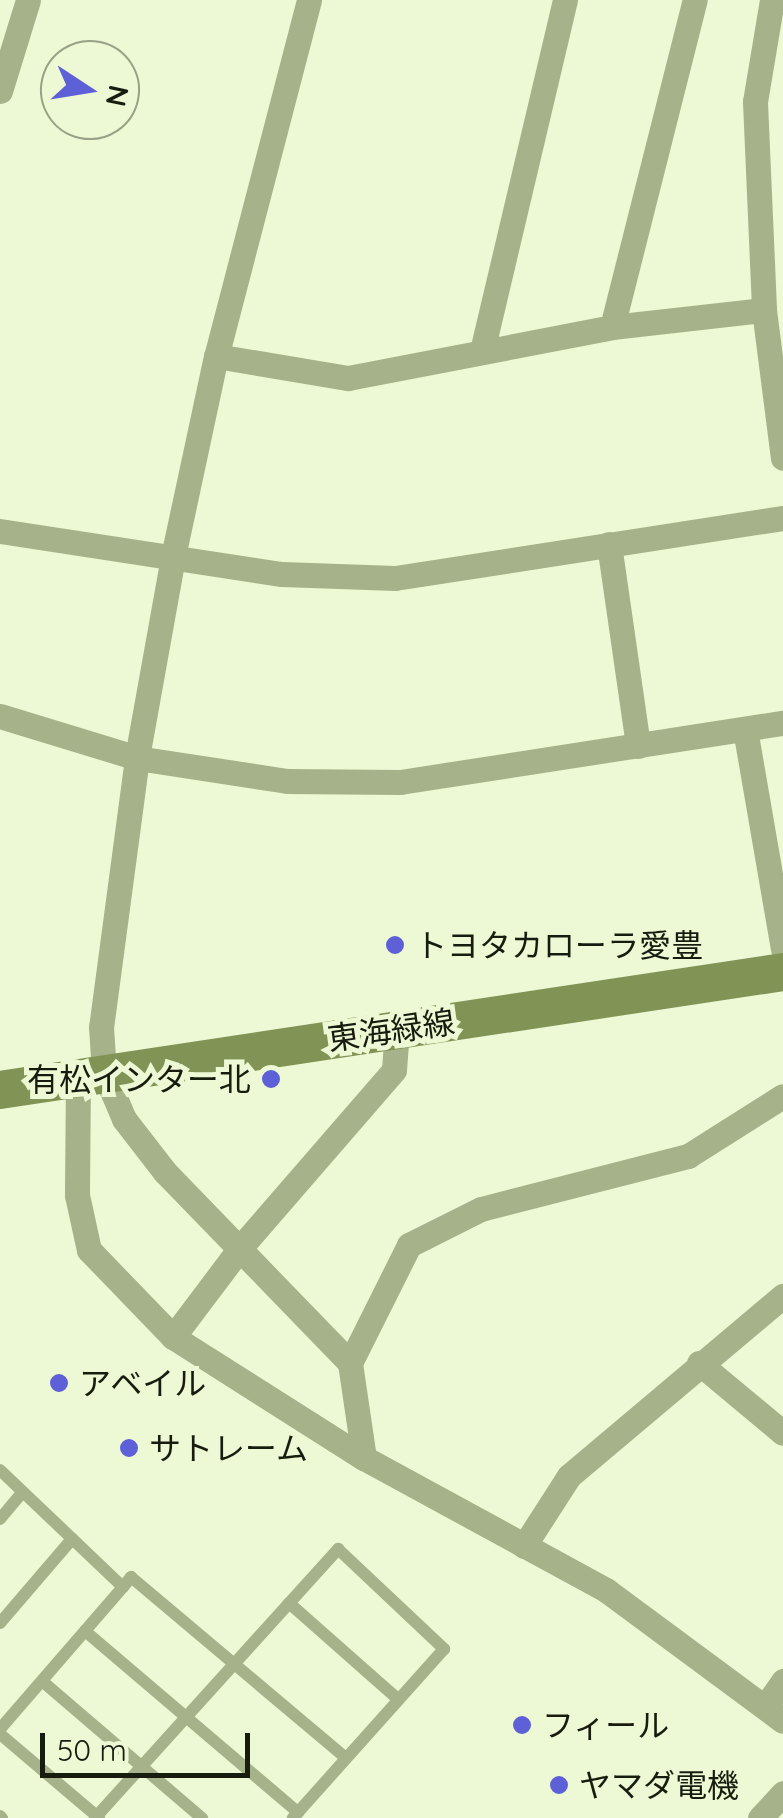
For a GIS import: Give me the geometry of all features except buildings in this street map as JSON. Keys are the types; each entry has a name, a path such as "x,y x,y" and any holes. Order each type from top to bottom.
{"main road":[{"name":"東海緑線","path":"0,1090 783,972"}],"street":[{"path":"0,91 28,0"},
{"path":"309,0 216,356 172,557 136,758 77,1195 89,1250 173,1337 364,1458 606,1590 774,1714 783,1681"},
{"path":"482,351 565,0"},
{"path":"612,327 694,0"},
{"path":"772,0 755,102 764,310 783,458"},
{"path":"216,356 348,378 612,327 764,310"},
{"path":"0,531 282,574 395,578 783,518"},
{"path":"609,544 638,746"},
{"path":"0,716 136,758 288,781 400,782 783,723"},
{"path":"745,729 783,950"},
{"path":"173,1337 240,1248 394,1070 397,1029"},
{"path":"91,1074 124,1119 350,1363"},
{"path":"364,1458 350,1363 408,1245 481,1209 688,1156 783,1096"},
{"path":"524,1546 568,1476 699,1362 783,1296"},
{"path":"699,1362 783,1434"},
{"path":"760,1818 783,1793"}],"lane":[{"path":"0,1470 123,1587"},
{"path":"0,1519 24,1492"},
{"path":"0,1623 72,1538"},
{"path":"85,1631 188,1716 295,1815 346,1758 398,1699 444,1648 338,1549 235,1662 188,1716 97,1817 0,1732 42,1680 131,1577 235,1662 346,1758"},
{"path":"289,1603 398,1699"},
{"path":"42,1680 202,1818"}],"place":[{"name":"トヨタカローラ愛豊","path":"395,945"},
{"name":"有松インター北","path":"271,1079"},
{"name":"アベイル","path":"59,1383"},
{"name":"サトレーム","path":"129,1448"},
{"name":"フィール","path":"522,1725"},
{"name":"ヤマダ電機","path":"559,1785"}]}
